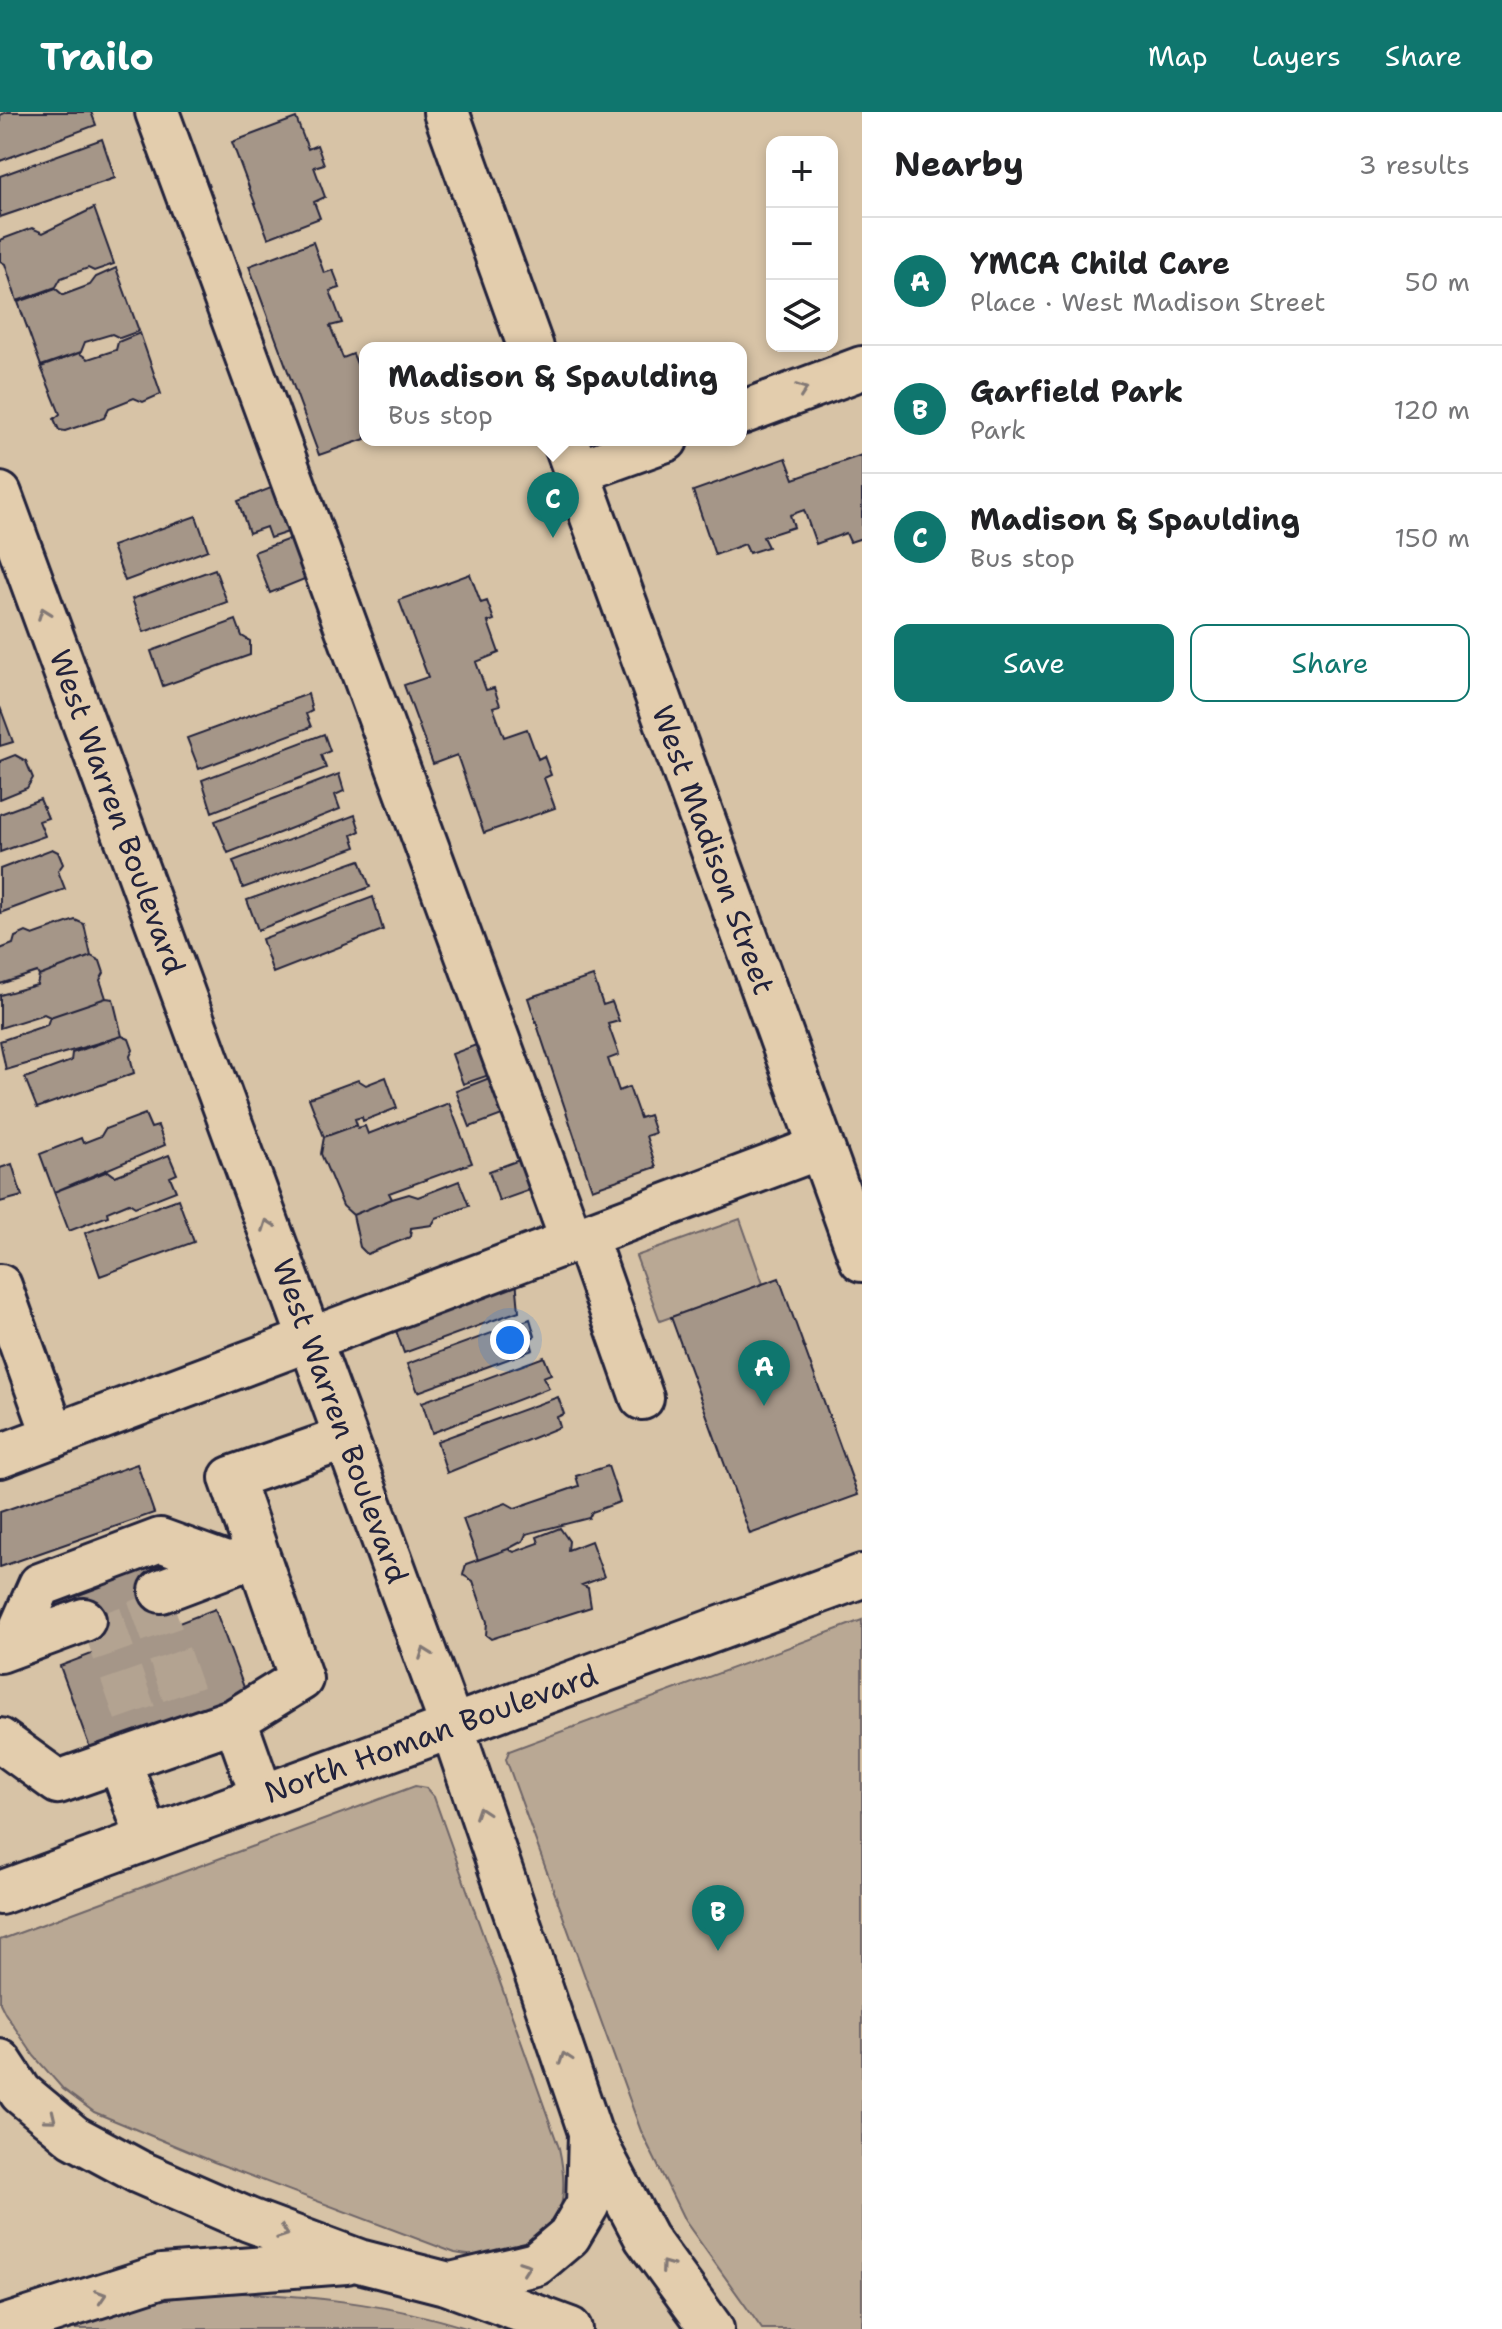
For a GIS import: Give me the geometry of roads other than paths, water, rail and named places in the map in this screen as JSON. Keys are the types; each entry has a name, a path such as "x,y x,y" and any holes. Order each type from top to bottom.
{"main road":[{"path":"446,112 529,342"},
{"name":"West Madison Street","path":"571,456 862,1259"}],"street":[{"path":"157,112 579,1239 642,1398"},
{"path":"747,411 862,368"},
{"path":"571,456 630,446"},
{"name":"West Warren Boulevard","path":"0,494 452,1727 590,2132 646,2238 712,2329"},
{"path":"0,1456 821,1147"},
{"path":"0,1286 54,1436"},
{"path":"0,1740 58,1782 208,1725 301,1679 244,1560 231,1478 346,1438"},
{"path":"7,1649 40,1585 133,1550 160,1540 244,1560"},
{"path":"161,1591 244,1560"},
{"name":"North Homan Boulevard","path":"0,1893 862,1576"},
{"path":"7,1649 84,1620"},
{"path":"208,1725 262,1796"},
{"path":"137,1751 147,1837"},
{"path":"0,2061 21,2093 74,2137 139,2172 249,2220 359,2261 449,2284 570,2329"},
{"path":"449,2284 536,2264 569,2236 588,2204 590,2132"},
{"path":"0,2328 162,2276 359,2261"}],"tunnel":[{"path":"148,1595 193,1722"},
{"path":"100,1614 144,1739"}],"place":[{"name":"Madison & Spaulding","path":"553,538"},
{"name":"YMCA Child Care","path":"764,1406"},
{"name":"Garfield Park","path":"718,1951"}]}
